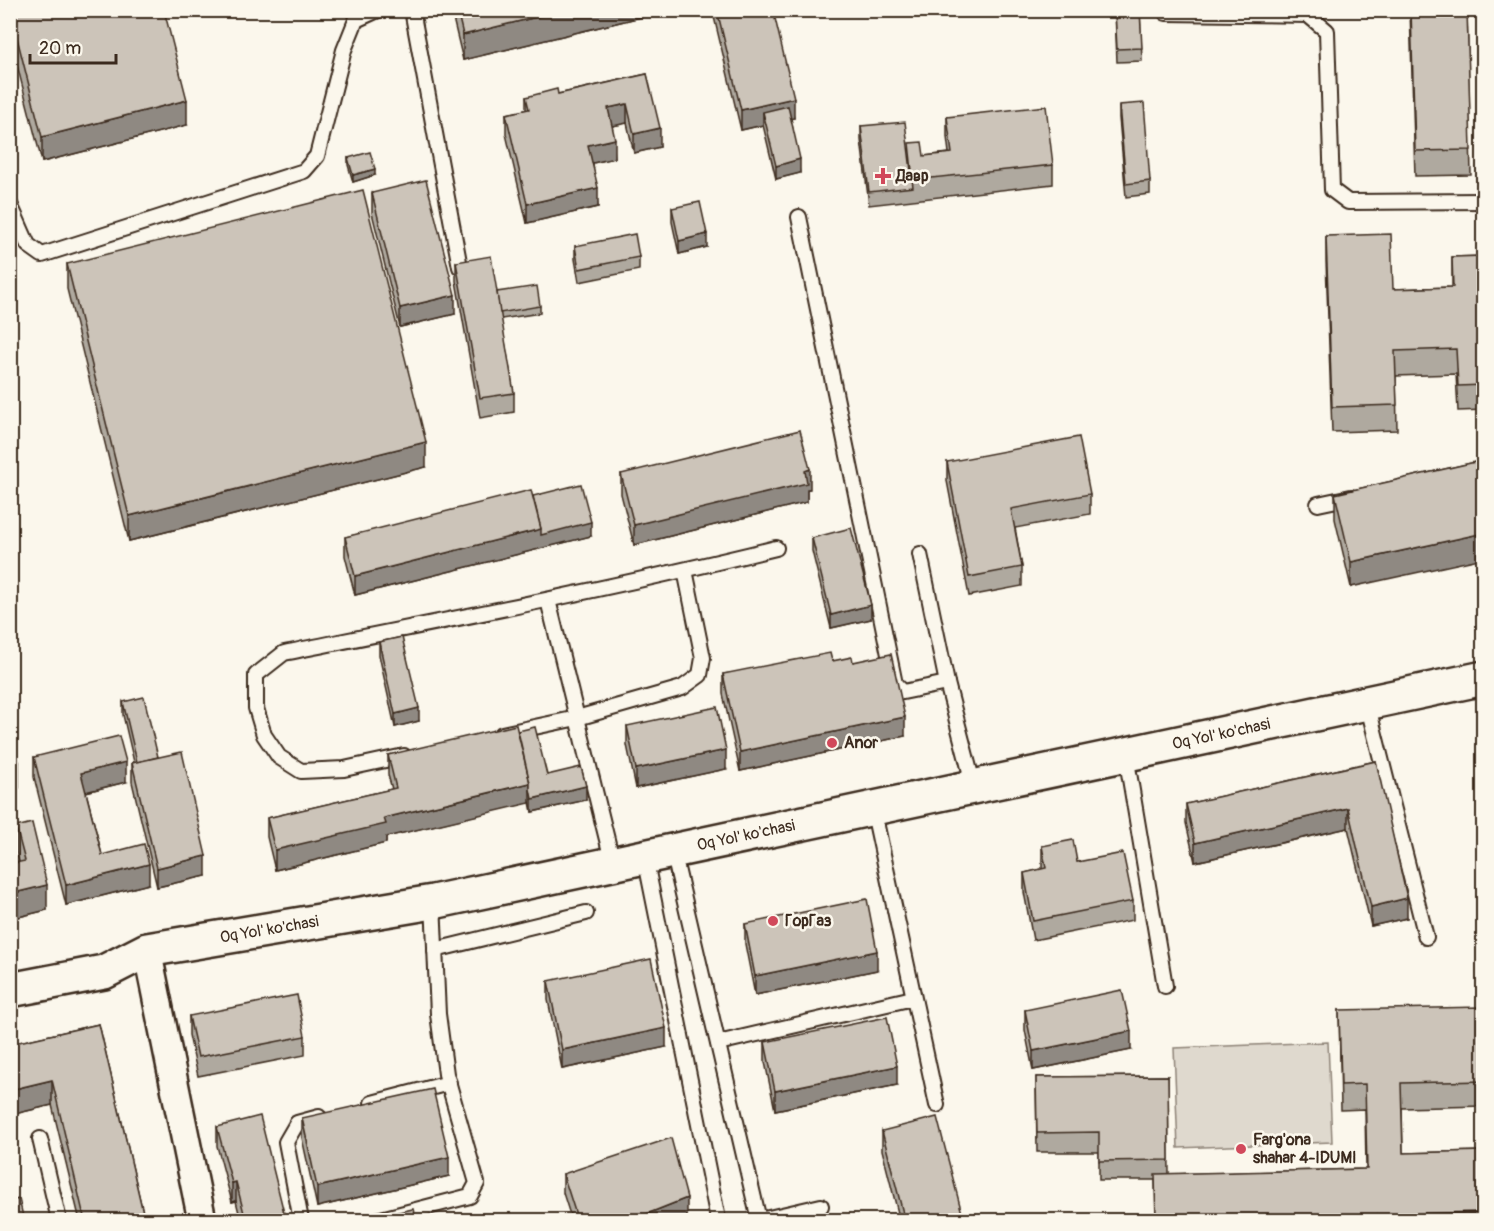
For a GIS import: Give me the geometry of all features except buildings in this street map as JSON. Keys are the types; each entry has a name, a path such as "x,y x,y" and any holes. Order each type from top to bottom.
{"street":[{"name":"Oq Yol' ko'chasi","path":"10,990 104,972 147,950 433,902 1484,678"},
{"path":"147,950 202,1221"}],"lane":[{"path":"10,204 28,245 42,255 304,171 317,156 345,50 356,20 378,10"},
{"path":"412,10 460,267"},
{"path":"1166,13 1308,15 1327,31 1332,190 1348,202 1484,201"},
{"path":"799,217 895,684 903,692 947,683"},
{"path":"1318,504 1362,494"},
{"path":"414,754 344,769 301,771 279,757 264,735 256,708 256,675 284,653 548,600 776,548"},
{"path":"920,554 947,683 974,787"},
{"path":"484,738 577,718 682,688 700,675 703,658 685,570"},
{"path":"548,600 613,864"},
{"path":"1367,703 1426,937"},
{"path":"1126,754 1164,986"},
{"path":"873,808 937,1106"},
{"path":"659,854 718,1043 759,1221 821,1206"},
{"path":"659,854 717,1221"},
{"path":"377,1221 470,1196 477,1183 449,1083 438,1014 433,902"},
{"path":"435,950 586,913"},
{"path":"718,1043 913,998"},
{"path":"362,1106 449,1083"},
{"path":"301,1221 286,1142 297,1123 329,1115"},
{"path":"40,1138 59,1221"}],"shaded area":[{"path":"1328,1042 1332,1142 1178,1148 1174,1048"}],"place":[{"name":"Давр","path":"883,176"},
{"name":"Anor","path":"832,743"},
{"name":"ГорГаз","path":"773,921"},
{"name":"Farg'ona shahar 4-IDUMI","path":"1241,1149"}]}
